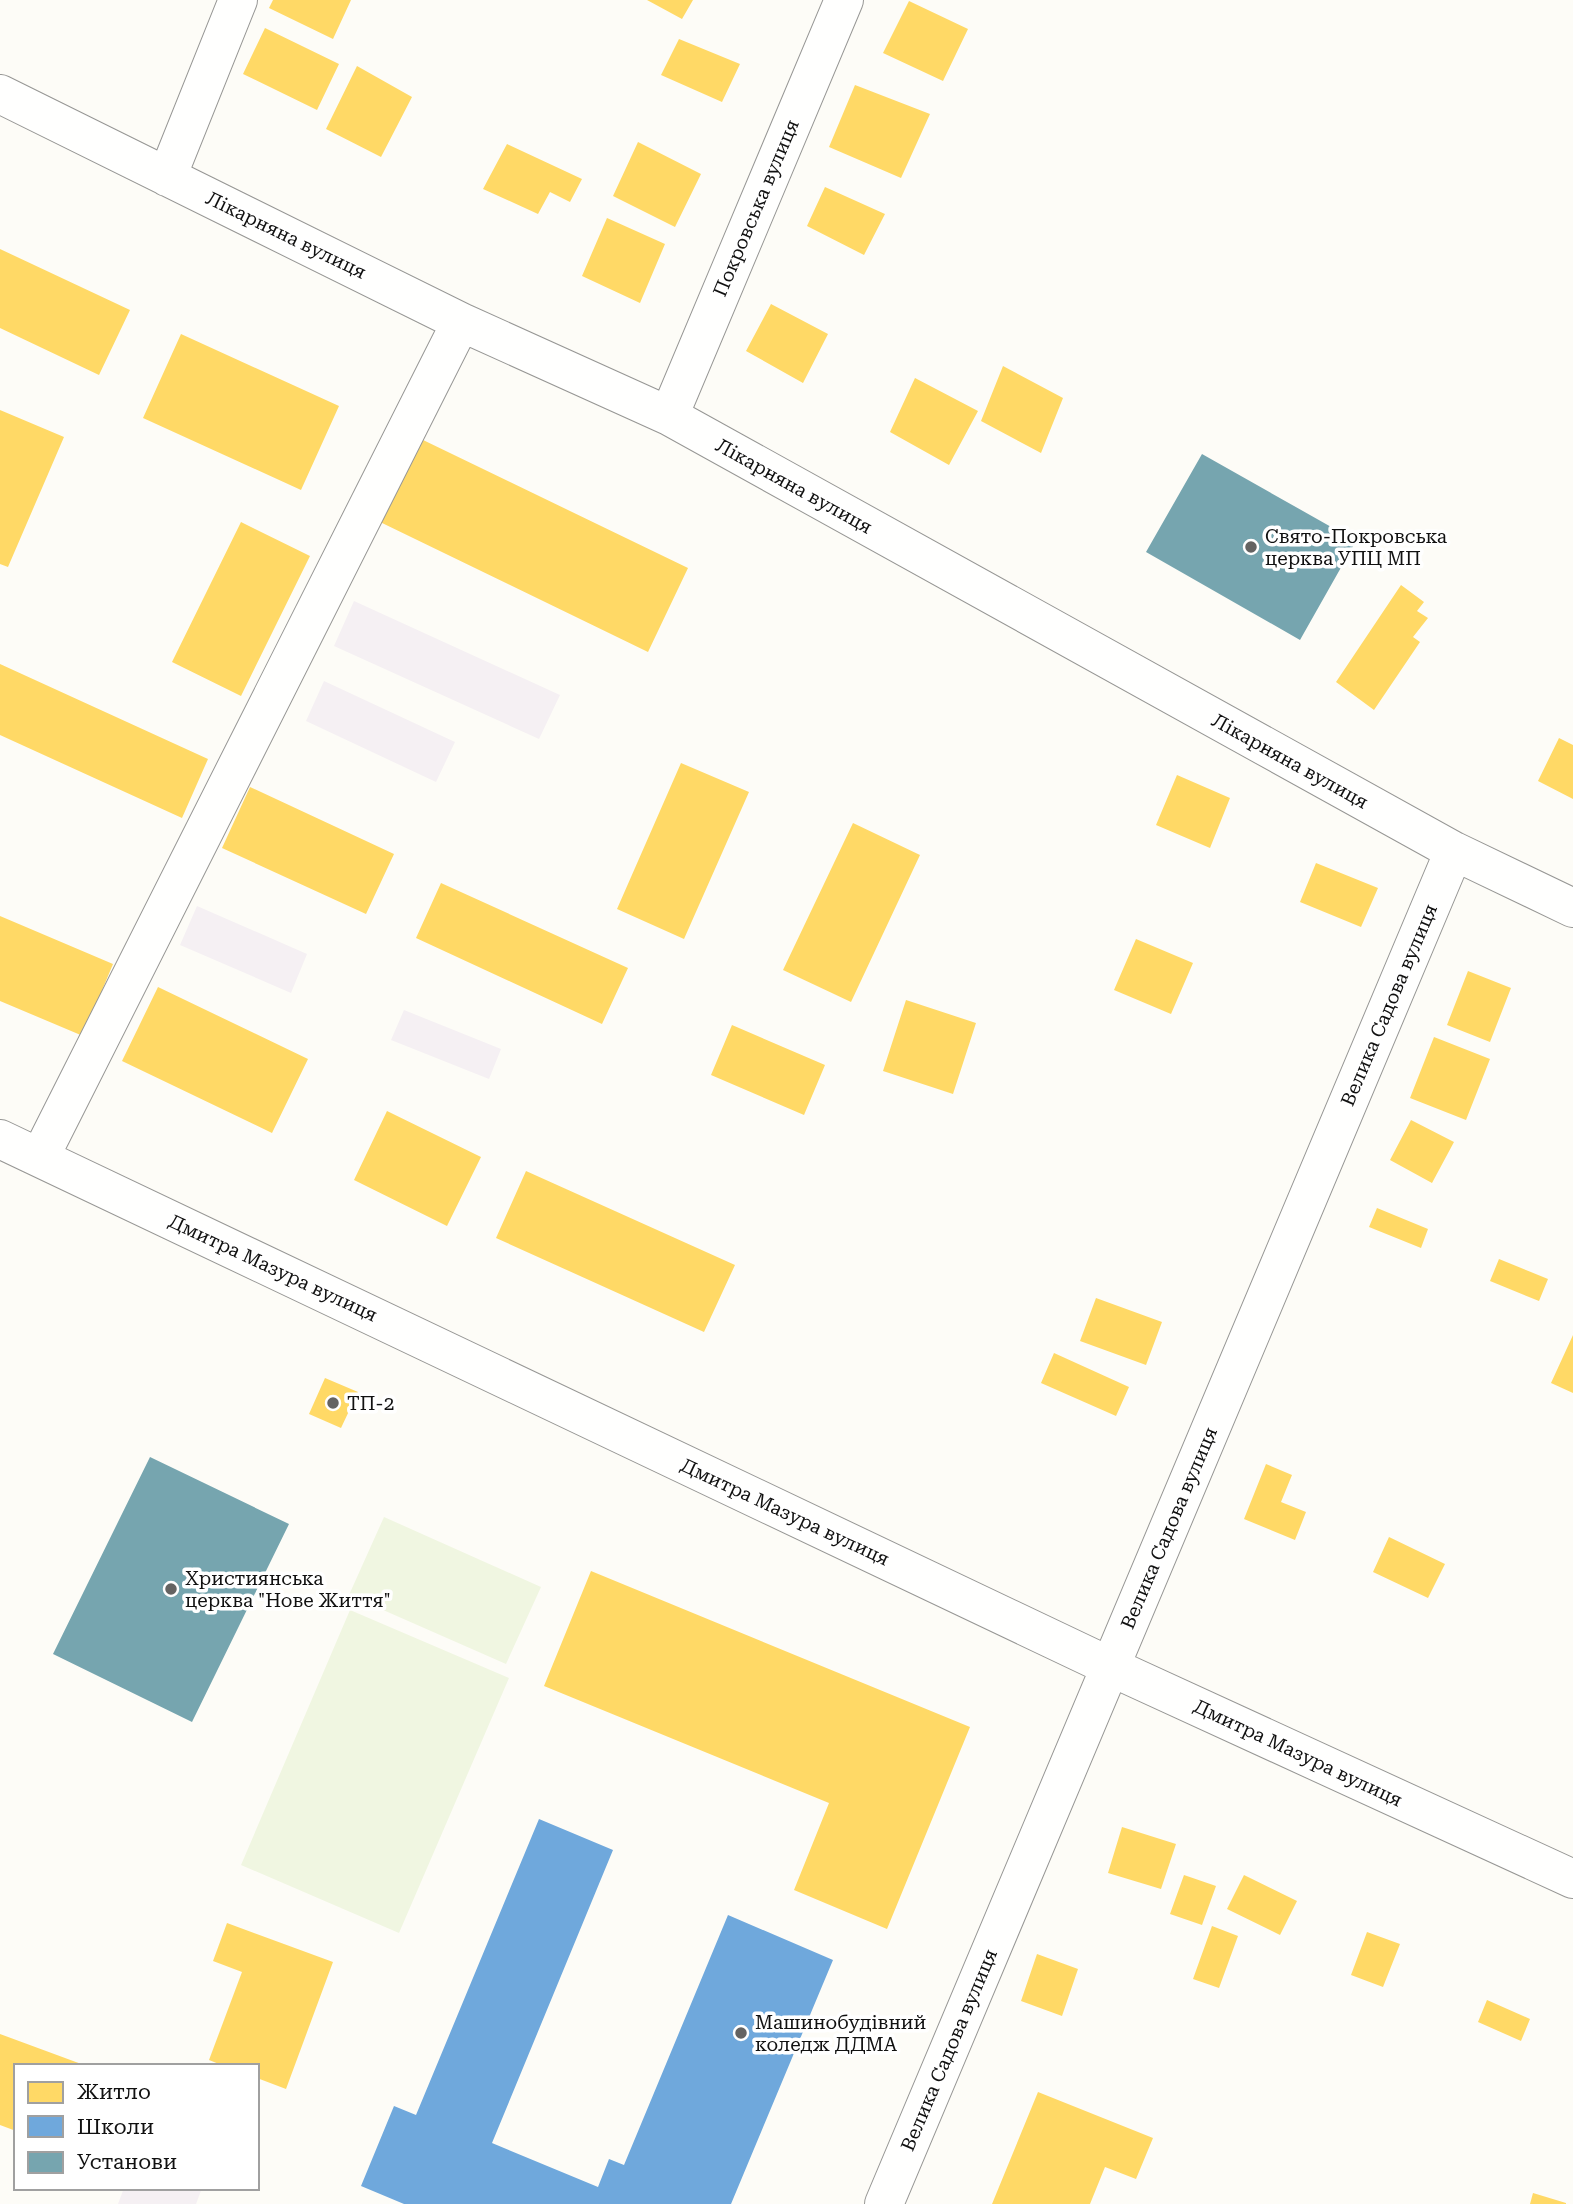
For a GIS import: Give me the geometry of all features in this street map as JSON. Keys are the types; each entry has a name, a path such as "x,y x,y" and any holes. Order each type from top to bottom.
{"street":[{"path":"167,177 237,0"},
{"name":"Покровська вулиця","path":"669,416 844,0"},
{"name":"Лікарняна вулиця","path":"0,94 461,321 669,416 1454,851 1573,908"},
{"path":"40,1157 461,321"},
{"name":"Велика Садова вулиця","path":"884,2204 1454,851"},
{"name":"Дмитра Мазура вулиця","path":"0,1139 1111,1667 1573,1879"}],"shaded area":[{"path":"354,601 560,695 539,739 334,646"},
{"path":"324,681 455,742 436,782 306,721"},
{"path":"197,906 307,954 291,993 180,945"},
{"path":"404,1010 501,1049 489,1079 391,1040"},
{"path":"123,2190 201,2190 196,2204 118,2204"}],"green space":[{"path":"384,1517 541,1587 506,1664 349,1595"},
{"path":"350,1610 509,1678 399,1933 241,1865"}],"building: Житло":[{"path":"273,0 351,0 333,39 269,8"},
{"path":"647,0 693,0 682,19"},
{"path":"909,1 968,29 943,81 883,53"},
{"path":"265,28 339,64 317,110 243,74"},
{"path":"679,39 740,64 722,102 661,75"},
{"path":"357,66 412,97 381,157 326,129"},
{"path":"855,85 930,114 901,178 829,147"},
{"path":"638,142 701,174 675,227 613,196"},
{"path":"507,144 582,179 570,202 550,192 538,214 483,189"},
{"path":"825,187 885,214 864,255 807,226"},
{"path":"607,218 665,244 640,303 582,276"},
{"path":"0,249 130,310 99,375 0,328"},
{"path":"771,304 828,334 803,383 746,351"},
{"path":"181,334 339,406 301,490 143,418"},
{"path":"1003,366 1063,398 1041,453 981,421"},
{"path":"915,378 978,411 949,465 890,432"},
{"path":"0,410 64,437 8,567 0,564"},
{"path":"421,439 688,568 648,652 380,522"},
{"path":"241,522 310,556 241,696 172,662"},
{"path":"1401,585 1424,602 1417,611 1428,618 1413,637 1420,642 1374,710 1336,682"},
{"path":"0,664 208,759 182,818 0,735"},
{"path":"1559,738 1573,745 1573,799 1538,781"},
{"path":"681,763 749,792 684,939 617,909"},
{"path":"1177,775 1230,798 1210,848 1156,825"},
{"path":"250,787 394,854 366,914 222,848"},
{"path":"853,823 920,855 851,1002 783,970"},
{"path":"1316,863 1378,888 1361,927 1300,902"},
{"path":"441,883 628,968 602,1024 416,938"},
{"path":"0,916 113,964 83,1036 0,1001"},
{"path":"1136,939 1193,963 1171,1014 1114,990"},
{"path":"1468,971 1511,988 1490,1042 1447,1025"},
{"path":"158,987 308,1059 272,1133 122,1061"},
{"path":"906,1000 976,1023 953,1094 883,1071"},
{"path":"732,1025 825,1065 804,1115 711,1075"},
{"path":"1434,1037 1490,1059 1466,1120 1410,1098"},
{"path":"387,1111 481,1157 447,1226 354,1180"},
{"path":"1411,1120 1454,1142 1432,1183 1390,1160"},
{"path":"526,1171 735,1265 704,1332 496,1238"},
{"path":"1377,1208 1428,1229 1421,1248 1369,1227"},
{"path":"1499,1259 1548,1279 1539,1301 1490,1281"},
{"path":"1096,1298 1162,1322 1146,1365 1080,1341"},
{"path":"1573,1335 1573,1393 1551,1383"},
{"path":"1054,1353 1129,1387 1116,1416 1041,1383"},
{"name":"ТП-2","path":"325,1378 358,1392 341,1428 309,1414"},
{"path":"1266,1464 1292,1475 1281,1502 1306,1512 1295,1540 1244,1519"},
{"path":"1389,1537 1445,1564 1428,1598 1373,1572"},
{"path":"591,1571 970,1727 887,1929 794,1890 829,1803 544,1686"},
{"path":"1122,1827 1176,1844 1161,1889 1108,1873"},
{"path":"1184,1875 1216,1886 1202,1925 1170,1914"},
{"path":"1244,1875 1297,1901 1280,1935 1227,1909"},
{"path":"227,1923 333,1962 286,2089 259,2079 259,2064 219,2064 209,2060 242,1972 213,1961"},
{"path":"1212,1926 1238,1936 1219,1988 1193,1979"},
{"path":"1367,1932 1400,1944 1383,1987 1351,1975"},
{"path":"1037,1954 1078,1969 1062,2016 1021,2001"},
{"path":"1487,2000 1530,2019 1521,2041 1478,2022"},
{"path":"0,2034 81,2064 14,2064 14,2130 0,2125"},
{"path":"1038,2092 1153,2138 1136,2179 1105,2167 1090,2204 992,2204"},
{"path":"1533,2193 1566,2203 1566,2204 1530,2204"}],"building: Школи":[{"name":"Машинобудівний коледж ДДМА","path":"539,1819 613,1850 492,2143 598,2187 609,2159 624,2165 728,1915 833,1960 731,2204 404,2204 361,2186 394,2106 416,2115"}],"building: Установи":[{"name":"Свято-Покровська церква УПЦ МП","path":"1202,454 1356,541 1300,640 1146,552"},
{"name":"Християнська церква \"Нове Життя\"","path":"150,1457 289,1524 192,1722 53,1654"}],"place":[{"name":"Свято-Покровська церква УПЦ МП","path":"1251,547"},
{"name":"ТП-2","path":"333,1403"},
{"name":"Християнська церква \"Нове Життя\"","path":"171,1589"},
{"name":"Машинобудівний коледж ДДМА","path":"741,2033"}]}
